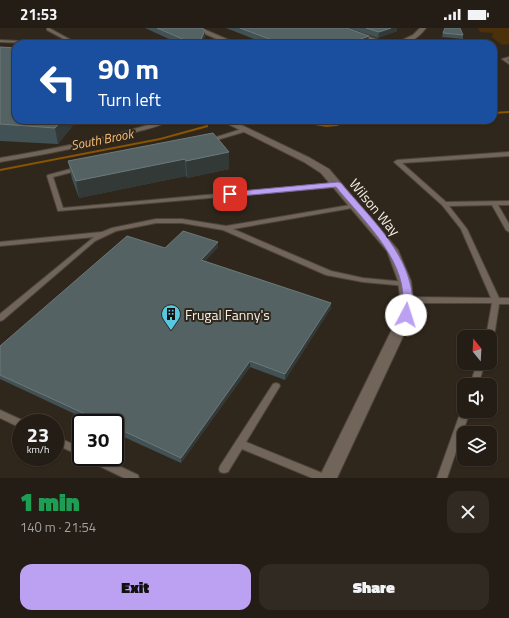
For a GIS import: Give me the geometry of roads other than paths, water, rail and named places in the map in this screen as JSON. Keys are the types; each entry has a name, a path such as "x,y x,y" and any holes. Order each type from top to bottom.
{"street":[{"path":"195,28 224,40"},
{"path":"338,28 374,40"},
{"path":"409,40 419,34 423,28"},
{"name":"Wilson Way","path":"232,124 308,160 325,172 338,185 392,250 399,263 406,284 408,300 406,315 328,478"}],"lane":[{"path":"48,29 69,40"},
{"path":"0,41 12,42"},
{"path":"509,58 504,59 509,63"},
{"path":"0,160 50,151 140,130 157,124"},
{"path":"204,142 244,130"},
{"path":"491,330 496,301 464,229 444,204 396,162 509,154"},
{"path":"88,167 50,176 60,210 338,185"},
{"path":"444,204 509,203"},
{"path":"494,204 509,230"},
{"path":"225,228 356,206"},
{"path":"0,318 93,240 114,229 156,221 182,221 225,228 329,273 363,280 406,284"},
{"path":"0,244 105,234"},
{"path":"408,300 509,301"},
{"path":"224,468 276,386"},
{"path":"0,414 12,420"},
{"path":"442,478 463,418"},
{"path":"240,444 323,478"},
{"path":"109,466 134,478"}],"waterway":[{"path":"497,113 509,112"},
{"name":"South Brook","path":"317,124 326,126 338,124"},
{"name":"South Brook","path":"0,170 160,139 207,126"}],"place":[{"name":"Frugal Fanny's","path":"171,331"}]}
